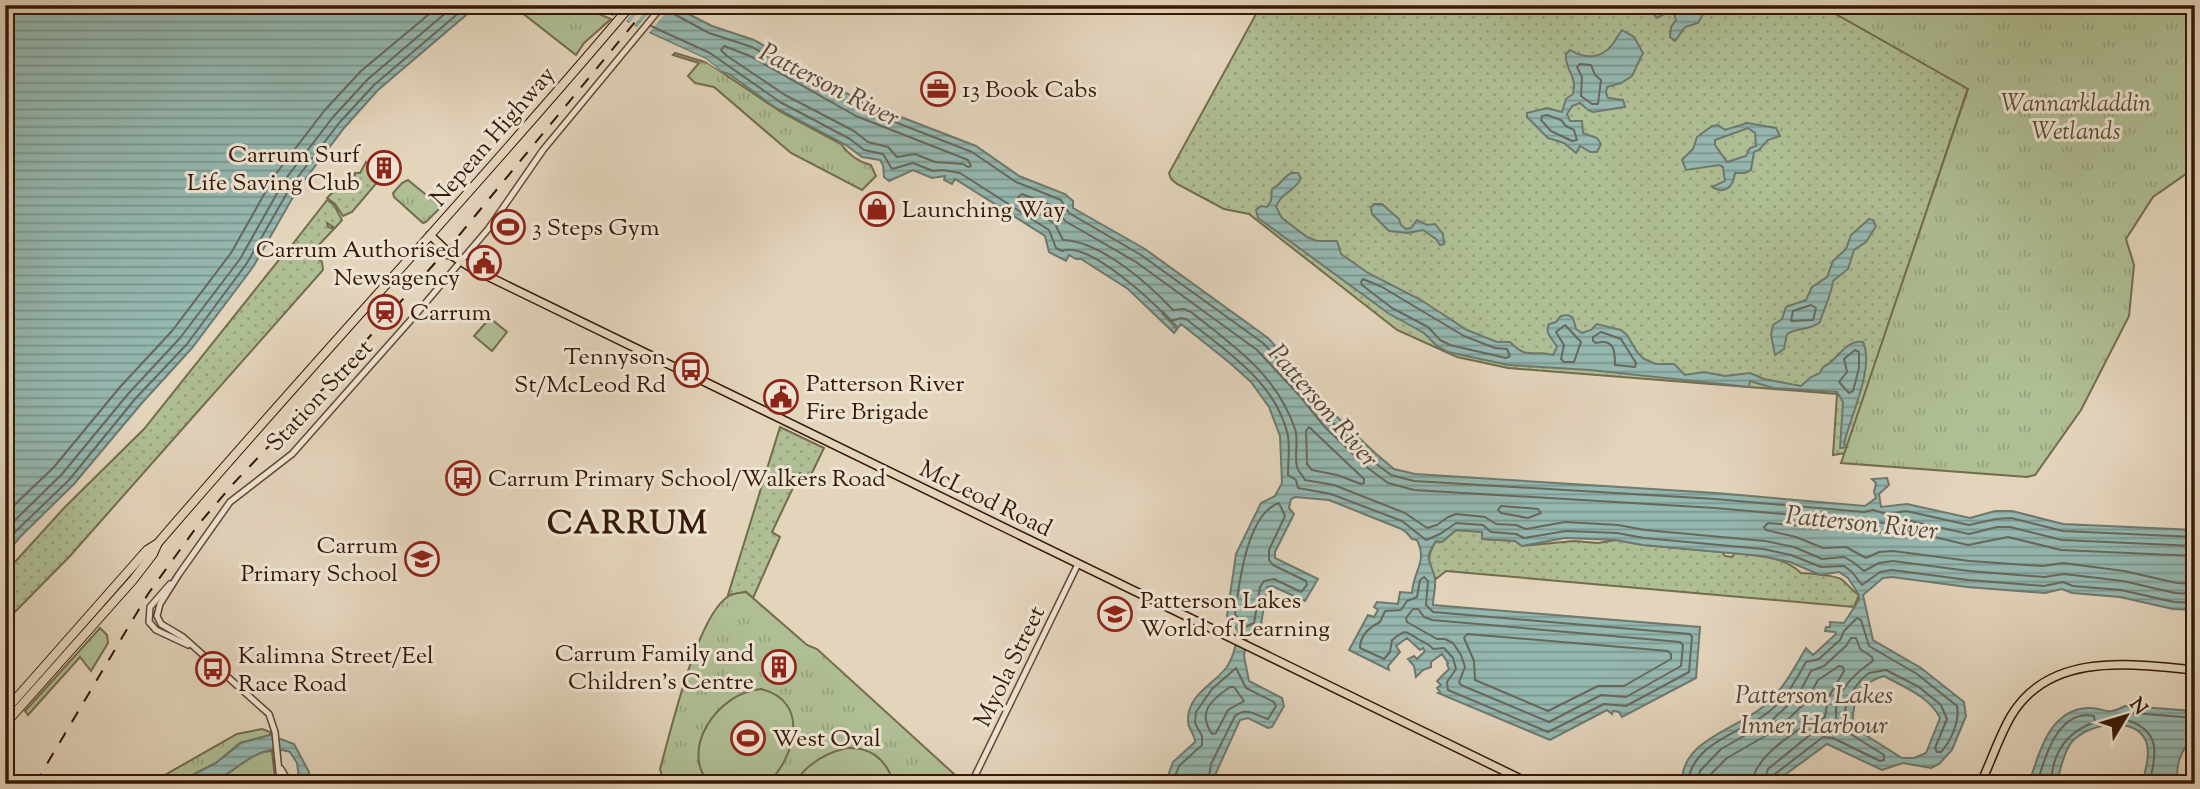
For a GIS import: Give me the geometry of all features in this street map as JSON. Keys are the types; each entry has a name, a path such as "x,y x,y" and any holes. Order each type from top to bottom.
{"highway":[{"name":"Nepean Highway","path":"5,723 111,598 147,550 158,543 631,5"},
{"name":"Nepean Highway","path":"5,711 111,598"}],"main road":[{"name":"McLeod Road","path":"430,236 461,262 1531,784"},
{"path":"418,249 451,255"},
{"path":"1977,784 1983,780 2011,716 2035,689 2054,677 2077,669 2108,665 2129,664 2195,670"}],"street":[{"name":"Station Street","path":"194,648 182,636 163,626 157,618 160,604 230,502 292,454 461,262 501,213 543,150 663,5"},
{"name":"Myola Street","path":"971,784 1078,564"},
{"name":"Station Street","path":"179,574 151,606 148,621 157,631 194,648"},
{"path":"194,648 267,712 275,732 280,783"},
{"path":"280,766 289,783"},
{"path":"280,783 285,779 289,783"}],"green space":[{"path":"540,5 577,5 611,19 584,43 576,55 521,12"},
{"path":"1261,5 1820,5 1968,88 1845,453 1833,455 1837,394 1508,368 1457,357 1397,330 1249,214 1224,209 1177,184 1169,173"},
{"name":"Wannarkladdin Wetlands","path":"1820,5 2195,5 2195,175 2189,172 2153,197 2126,239 2134,265 2129,316 2081,410 2035,475 2027,477 1841,463 1968,89"},
{"path":"675,53 708,63 781,112 841,144 854,158 871,165 876,176 862,190 791,153 714,87 695,83 688,76 699,63 673,55"},
{"path":"366,162 380,179 352,212 343,216 327,198 341,184 347,182 345,179 360,173"},
{"path":"408,180 441,207 426,222 423,223 394,197 393,193"},
{"path":"327,200 334,205 342,220 335,228 327,223 328,227 334,229 313,251 299,254 289,249"},
{"path":"286,251 299,256 312,253 322,262 323,270 70,556 5,622 5,573 64,508 144,429"},
{"path":"490,318 507,332 492,351 474,336"},
{"path":"780,427 824,448 810,477 800,473 772,532 780,537 753,598 746,592 728,595"},
{"path":"1456,530 1482,532 1482,539 1515,541 1522,546 1616,540 1722,552 1725,556 1732,557 1735,553 1762,556 1786,563 1801,573 1838,578 1859,595 1854,607 1446,571 1436,579 1430,564 1431,551 1436,541 1442,542"},
{"path":"746,592 807,645 817,649 965,784 673,784 672,781 663,779 660,769 671,729 686,678 705,629 715,610 726,598"},
{"path":"100,628 107,635 108,643 91,671 80,657 28,715 25,711"},
{"name":"West Oval","path":"761,689 777,695 787,705 792,717 791,746 785,760 767,784 710,784 701,770 698,755 707,725 730,700"},
{"path":"262,729 270,732 270,735 240,743 216,763 175,784 149,784 237,734"},
{"path":"847,748 864,750 877,757 883,762 894,784 794,784 804,771 817,761"},
{"path":"272,751 275,778 272,782 211,784 259,752"}],"water":[{"path":"5,5 478,5 378,90 344,128 297,190 253,267 192,348 74,484 20,537 5,556"},
{"path":"591,5 671,5 712,26 754,40 862,102 976,146 1019,176 1065,194 1073,201 1073,208 1145,249 1268,338 1335,415 1394,469 1415,474 1716,493 1865,506 1876,498 1876,483 1872,479 1887,478 1889,485 1879,494 1881,507 1907,504 1970,518 1995,511 2012,511 2063,524 2195,530 2195,610 2173,609 2120,597 2072,593 2062,589 2045,593 1883,578 1863,595 1873,640 1921,668 1964,702 1966,716 1952,750 1939,764 1931,768 1903,763 1882,770 1827,744 1782,777 1777,784 1682,784 1684,769 1690,756 1713,737 1765,705 1783,685 1806,648 1813,655 1836,634 1825,631 1826,627 1830,627 1830,622 1844,623 1859,600 1859,595 1848,578 1839,572 1820,575 1790,562 1762,556 1616,540 1565,538 1522,546 1515,541 1482,539 1482,532 1456,530 1442,542 1436,541 1429,554 1435,580 1433,605 1700,627 1696,678 1622,717 1619,712 1613,711 1612,714 1607,710 1550,740 1438,693 1440,692 1437,688 1441,685 1437,681 1449,669 1448,663 1442,654 1431,662 1431,667 1416,677 1414,666 1408,659 1414,656 1417,659 1425,651 1423,648 1420,650 1407,638 1396,646 1400,652 1388,666 1389,670 1349,650 1368,615 1374,617 1378,610 1374,607 1377,602 1398,604 1400,592 1412,593 1421,561 1420,548 1417,540 1399,528 1329,500 1295,497 1291,499 1289,508 1294,514 1275,552 1275,558 1318,579 1305,601 1272,586 1267,587 1260,631 1247,636 1244,656 1249,681 1282,698 1284,706 1272,727 1268,728 1248,718 1240,720 1216,773 1216,777 1229,784 1165,784 1173,762 1195,742 1188,721 1192,704 1226,668 1234,650 1238,631 1227,616 1236,554 1261,503 1275,496 1282,483 1280,436 1269,407 1251,382 1181,324 1178,328 1162,313 1177,329 1174,333 1128,289 1081,259 1069,255 1066,261 1049,252 1045,236 1009,213 1007,216 1000,212 1001,208 955,179 952,184 944,180 945,176 932,178 913,170 889,181 884,177 880,160 862,157 846,145 776,108 706,59","holes":["1884,676 1923,698 1940,718 1926,753 1914,758 1902,758 1853,727 1854,710 1859,695 1869,683"]},
{"path":"1639,5 1680,5 1694,14 1700,5 1728,5 1721,9 1707,7 1698,23 1685,27 1675,41 1670,37 1671,27 1676,20 1674,14 1668,12 1657,18 1650,9"},
{"path":"1622,30 1634,37 1643,53 1632,76 1607,87 1608,98 1623,100 1625,107 1593,112 1580,103 1572,106 1567,114 1570,121 1582,121 1583,133 1597,138 1601,144 1597,152 1590,152 1580,146 1576,153 1564,143 1548,138 1527,117 1527,113 1547,108 1562,112 1566,99 1573,94 1574,87 1566,54 1570,50 1587,56 1603,53"},
{"path":"1747,123 1776,128 1780,136 1768,140 1754,152 1751,170 1735,173 1730,186 1721,190 1712,187 1725,181 1723,167 1719,165 1686,170 1682,160 1693,149 1697,137 1712,126 1718,125 1725,130","holes":["1748,128 1755,133 1756,146 1750,148 1746,156 1727,162 1715,145 1715,140"]},
{"path":"1292,173 1298,173 1301,178 1278,202 1276,207 1282,218 1307,237 1317,241 1337,241 1341,254 1368,273 1421,300 1467,330 1497,342 1510,342 1527,353 1553,355 1557,347 1548,333 1549,324 1568,315 1573,318 1576,329 1582,333 1597,324 1621,330 1644,359 1656,364 1674,364 1685,375 1704,372 1725,376 1750,373 1764,379 1801,386 1820,373 1823,367 1851,344 1863,342 1866,365 1844,444 1847,447 1840,448 1843,402 1837,392 1773,388 1750,381 1749,387 1590,370 1508,365 1448,352 1437,346 1424,333 1388,313 1258,218 1256,210 1261,206 1267,207 1271,201 1272,189"},
{"path":"1374,204 1382,204 1406,229 1411,228 1417,220 1427,225 1435,224 1443,234 1444,244 1440,245 1423,230 1408,233 1389,231 1372,214 1371,207"},
{"path":"1869,219 1873,220 1876,226 1866,242 1854,250 1848,269 1833,281 1820,322 1787,334 1784,349 1775,355 1771,335 1773,325 1782,319 1786,307 1806,300 1812,287 1827,277 1833,261 1846,249 1851,235"},
{"path":"2125,706 2195,711 2195,739 2186,747 2180,758 2178,784 2142,784 2148,757 2146,741 2131,727 2110,725 2087,731 2071,743 2057,784 2029,784 2047,736 2063,717 2087,708 2109,711"},
{"path":"270,735 294,744 309,772 311,784 300,784 297,763 290,752 279,750 250,758 210,784 175,784 216,763 241,743"}],"pier":[{"path":"587,5 613,16 622,5 639,5 626,21 629,23 644,5 651,5 634,25 637,27 656,5 672,5 649,33 706,59 722,72 700,58 682,52"}],"railway":[{"path":"35,784 148,594 198,525 451,245 649,5"}],"place":[{"name":"13 Book Cabs","path":"938,89"},
{"name":"Carrum Surf Life Saving Club","path":"384,168"},
{"name":"Launching Way","path":"877,209"},
{"name":"3 Steps Gym","path":"508,227"},
{"name":"Carrum Authorised Newsagency","path":"484,263"},
{"name":"Carrum","path":"385,312"},
{"name":"Tennyson St/McLeod Rd","path":"691,370"},
{"name":"Patterson River Fire Brigade","path":"781,397"},
{"name":"Carrum Primary School/Walkers Road","path":"463,478"},
{"name":"Carrum Primary School","path":"422,559"},
{"name":"Patterson Lakes World of Learning","path":"1115,614"},
{"name":"Carrum Family and Children's Centre","path":"779,667"},
{"name":"Kalimna Street/Eel Race Road","path":"213,669"},
{"name":"West Oval","path":"748,738"}],"district":[{"name":"CARRUM","path":"628,522"}],"water label":[{"name":"Patterson River","path":"830,84"},
{"name":"Patterson River","path":"1324,405"},
{"name":"Patterson River","path":"1862,522"},
{"name":"Patterson Lakes Inner Harbour","path":"1814,709"}]}
